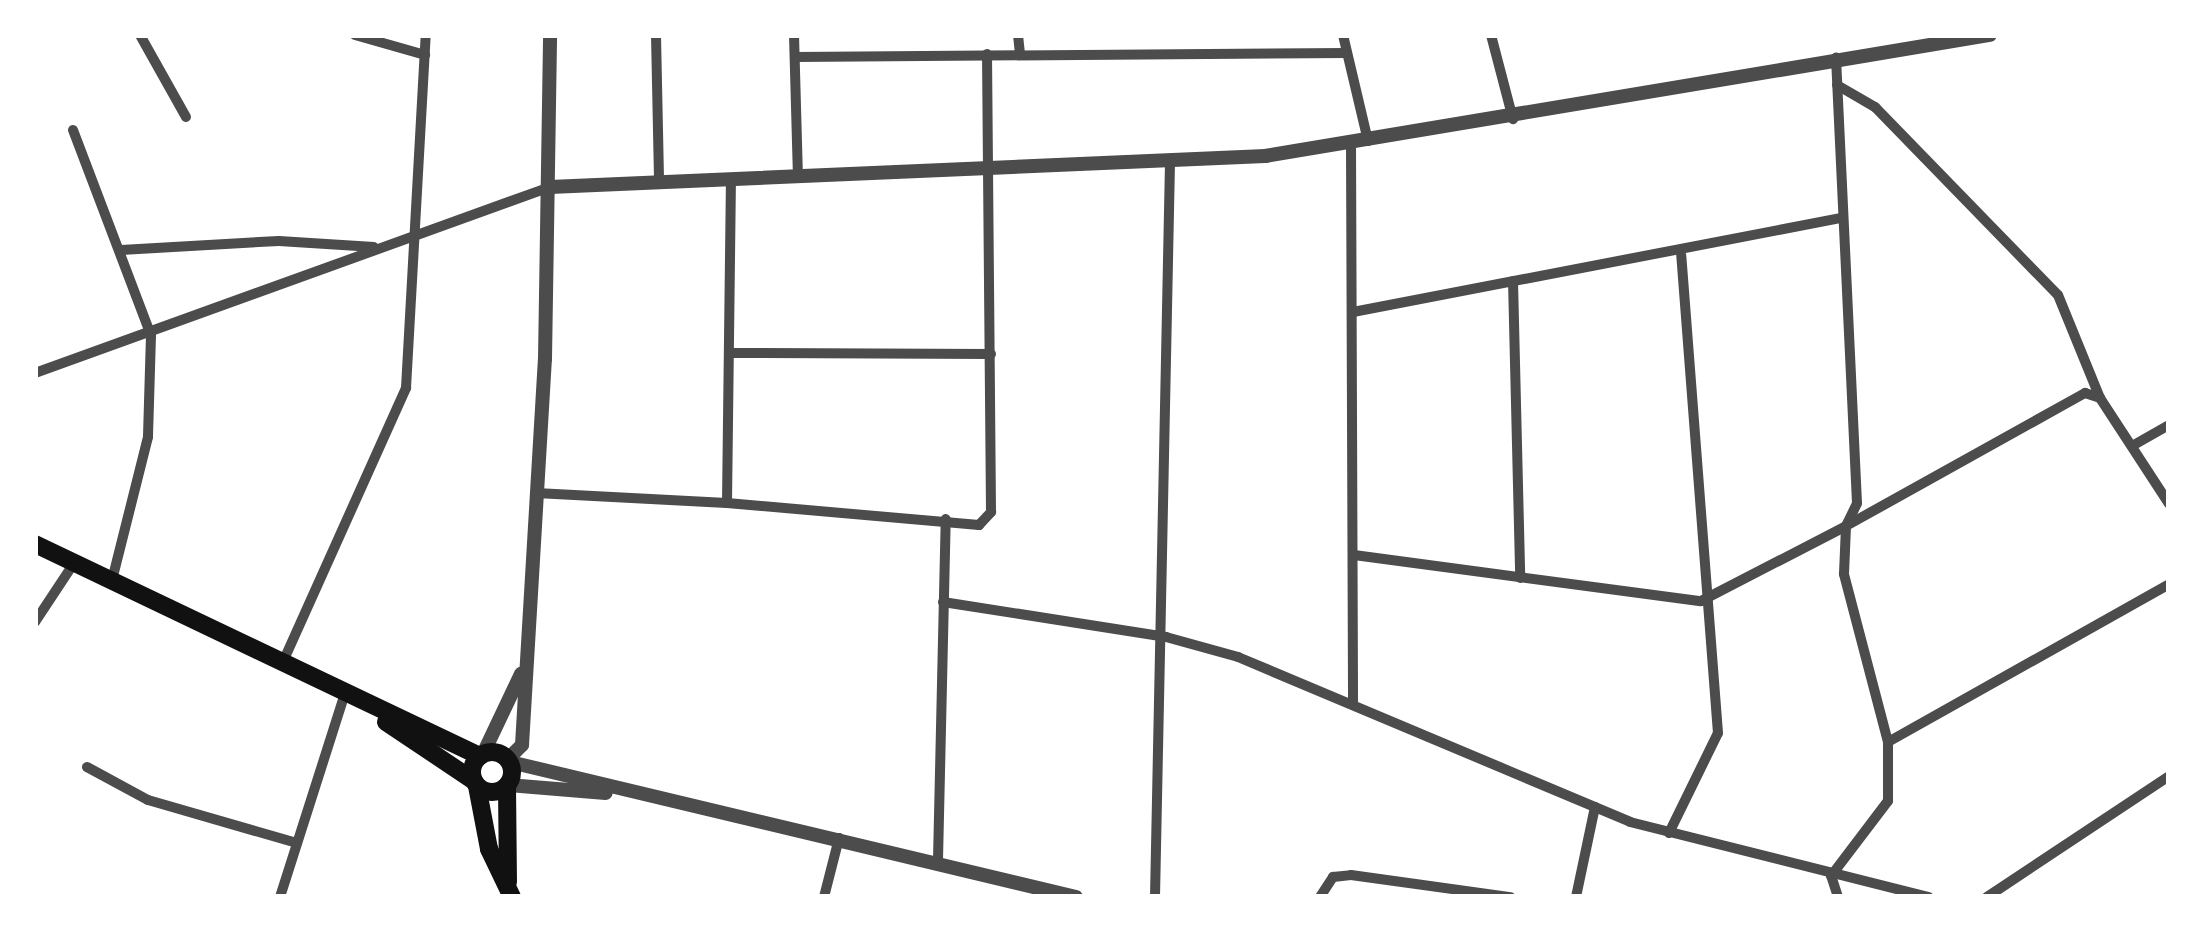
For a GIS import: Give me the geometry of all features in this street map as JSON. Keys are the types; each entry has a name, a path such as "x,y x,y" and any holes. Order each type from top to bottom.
{"main road":[{"path":"35,544 374,713 481,755 509,761 510,892"},
{"path":"374,713 476,784 508,786"},
{"path":"481,755 476,784 489,850 510,892"}],"street":[{"path":"140,35 186,117"},
{"path":"355,35 425,55"},
{"path":"282,664 399,415 419,230 426,35"},
{"path":"550,35 550,187 522,745 509,761 612,793 840,837 1076,897"},
{"path":"656,35 660,182"},
{"path":"794,35 798,175"},
{"path":"1018,35 1020,54"},
{"path":"1343,35 1368,141"},
{"path":"1491,35 1514,120"},
{"path":"35,373 151,335 419,230 550,187 1170,162 1351,145 1514,120 1836,57 1990,35"},
{"path":"536,493 727,503 946,519 979,525 991,512 988,54"},
{"path":"794,57 1347,54"},
{"path":"1831,876 1888,800 1888,742 1844,574 1846,526 1858,504 1840,218 1836,57"},
{"path":"1837,85 1875,107 2058,294 2100,398 2169,504"},
{"path":"74,130 151,335 148,438 112,580"},
{"path":"1351,145 1353,701"},
{"path":"1155,897 1166,637 1170,162"},
{"path":"727,503 732,178"},
{"path":"1353,312 1681,255 1840,218"},
{"path":"121,250 280,241 376,247"},
{"path":"1668,833 1718,733 1701,601 1681,255"},
{"path":"1514,281 1520,578"},
{"path":"730,352 990,354"},
{"path":"1354,555 1701,601 1846,526 2069,396 2100,398"},
{"path":"2132,446 2169,425"},
{"path":"938,860 946,519"},
{"path":"35,622 74,563"},
{"path":"1888,742 2169,584"},
{"path":"944,602 1166,637 1353,701 1595,807 1668,833 1831,876 1930,897"},
{"path":"481,755 524,668"},
{"path":"280,897 343,698"},
{"path":"88,767 148,800 297,843"},
{"path":"1987,897 2169,776"},
{"path":"508,786 612,793"},
{"path":"1576,897 1595,807"},
{"path":"824,897 840,837"},
{"path":"1320,897 1333,877 1351,875 1510,897"},
{"path":"1831,876 1838,897"}]}
